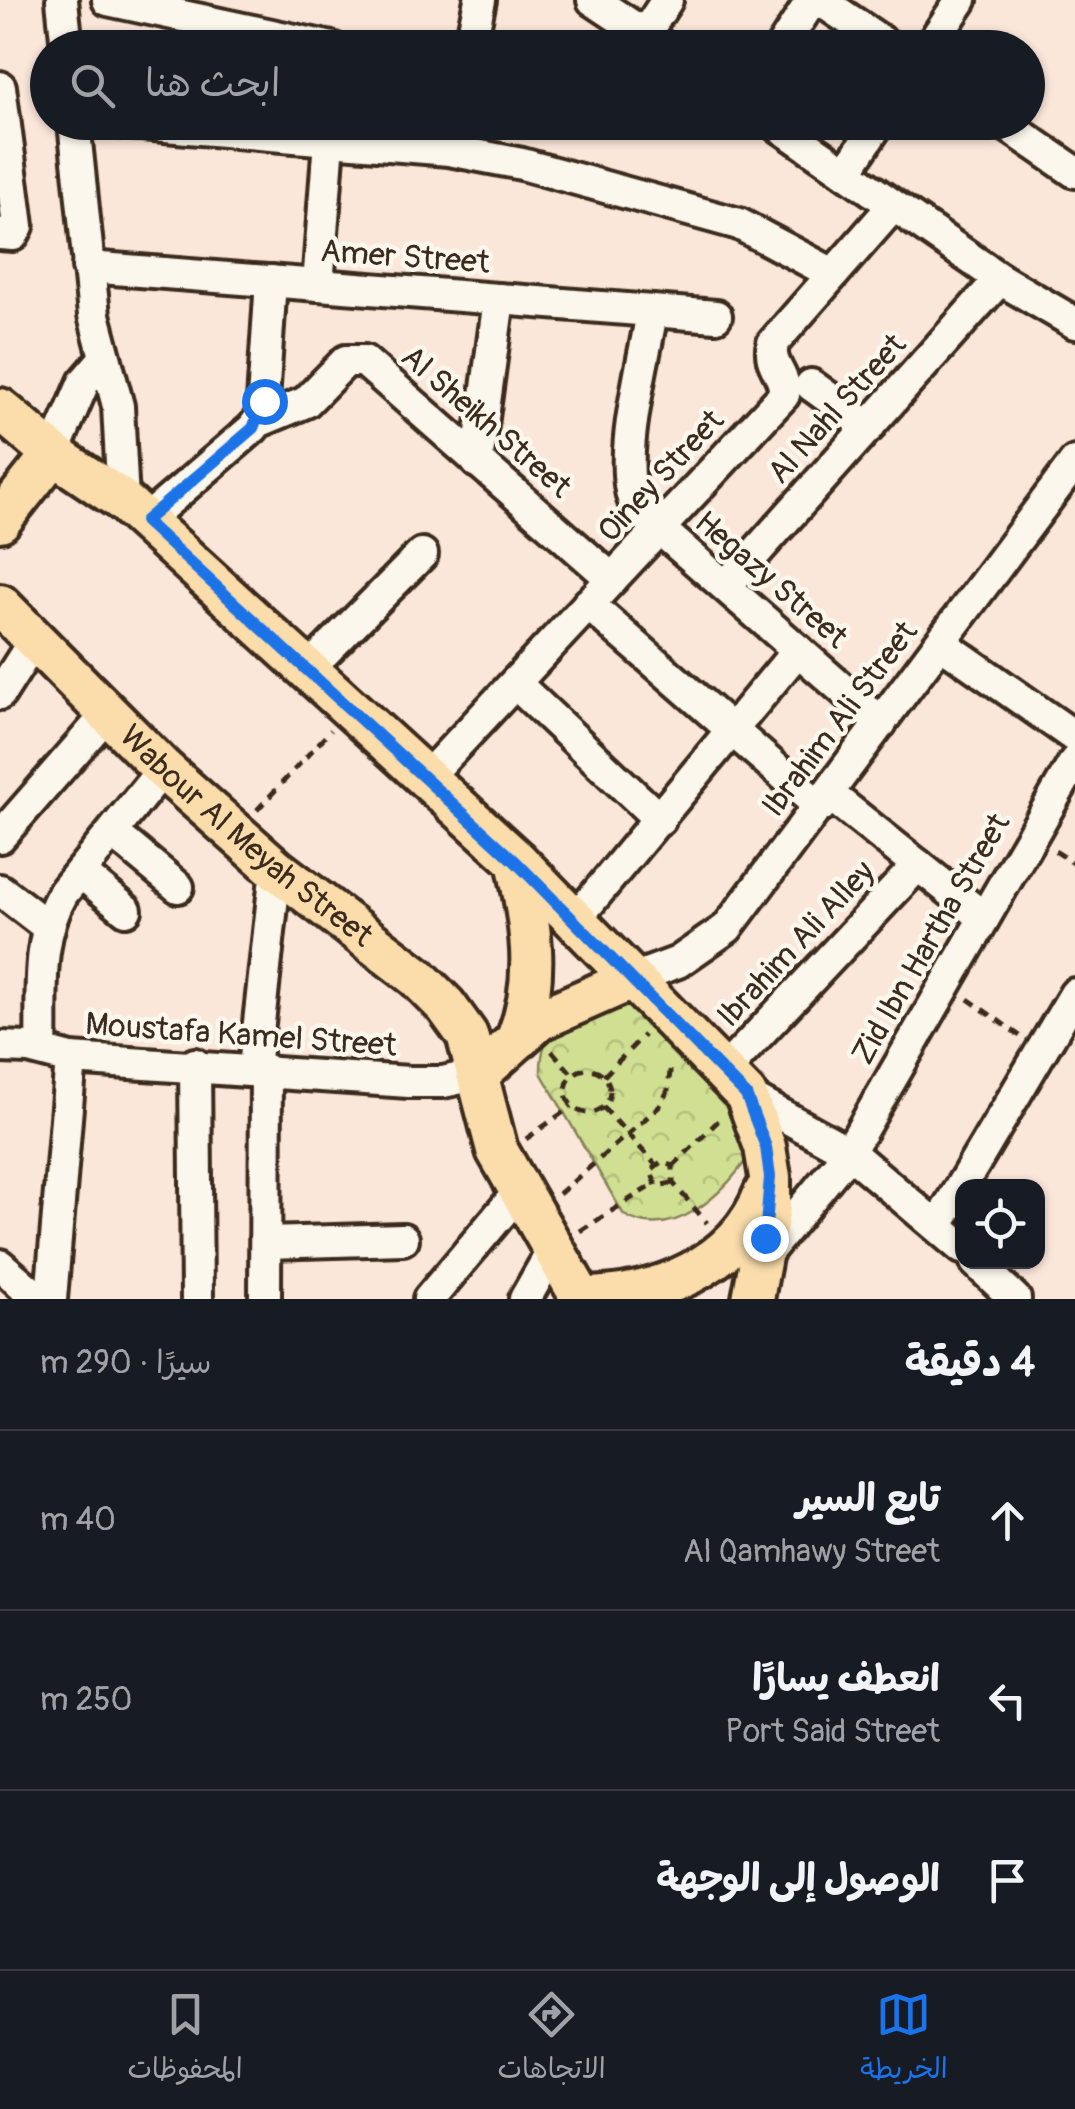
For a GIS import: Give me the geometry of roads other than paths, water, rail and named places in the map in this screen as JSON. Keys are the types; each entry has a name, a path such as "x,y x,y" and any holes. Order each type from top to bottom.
{"main road":[{"path":"0,409 53,454 134,511 308,670 516,862 735,1083 766,1147 770,1177 770,1208 745,1271 671,1284 642,1294 582,1299"},
{"path":"0,521 53,454"},
{"name":"Wabour Al Meyah Street","path":"0,605 163,769 276,869 417,977 446,1006 467,1035 500,1157 582,1299"},
{"path":"516,862 534,960 530,999 518,1036"},
{"path":"479,1074 518,1036 566,1004 630,980"}],"street":[{"path":"62,0 64,30"},
{"path":"108,0 248,30"},
{"path":"474,30 480,0"},
{"path":"593,0 632,30"},
{"path":"650,30 667,0"},
{"path":"793,30 812,0"},
{"path":"820,0 864,30"},
{"path":"941,30 961,0"},
{"path":"0,87 9,230"},
{"path":"76,140 88,267 103,360 118,406 134,511"},
{"path":"317,140 353,140"},
{"path":"462,140 522,164 740,224 834,274"},
{"path":"799,140 1000,279 1075,323"},
{"path":"846,172 867,140"},
{"path":"1032,140 1071,163"},
{"path":"318,285 328,141"},
{"name":"Oiney Street","path":"425,778 784,394 785,384 772,364 773,343 893,206"},
{"name":"Amer Street","path":"88,267 716,316"},
{"name":"Al Nahl Street","path":"726,586 1000,279"},
{"path":"258,422 264,401 271,282"},
{"path":"477,462 499,299"},
{"name":"Hegazy Street","path":"652,311 628,485 638,510 881,723"},
{"path":"53,454 84,382 103,360"},
{"name":"Al Sheikh Street","path":"134,511 258,422 306,402 346,361 364,361 612,579"},
{"path":"810,385 869,426"},
{"name":"Ibrahim Ali Street","path":"630,980 678,962 727,928 1075,462"},
{"path":"308,670 422,554"},
{"path":"588,604 732,731 918,865 983,917"},
{"path":"0,694 34,639"},
{"path":"941,642 1075,737"},
{"path":"574,921 798,650"},
{"path":"515,683 660,820"},
{"path":"0,837 109,712"},
{"name":"Zid Ibn Hartha Street","path":"745,1271 849,1152 1075,761"},
{"path":"51,1299 56,1055 48,927 63,894 163,769"},
{"path":"113,832 178,887"},
{"name":"Ibrahim Ali Alley","path":"735,1083 918,865"},
{"path":"265,1299 260,1069 276,869"},
{"path":"80,872 126,910"},
{"path":"0,890 48,927"},
{"path":"938,1225 1075,994"},
{"name":"Moustafa Kamel Street","path":"0,1048 426,1082 479,1074"},
{"path":"195,1064 197,1299"},
{"path":"735,1083 849,1152 955,1241"},
{"path":"429,1299 535,1219"},
{"path":"525,1299 535,1219"},
{"path":"266,1243 403,1239"},
{"path":"0,1265 39,1299"},
{"path":"983,1269 1015,1299"}]}
